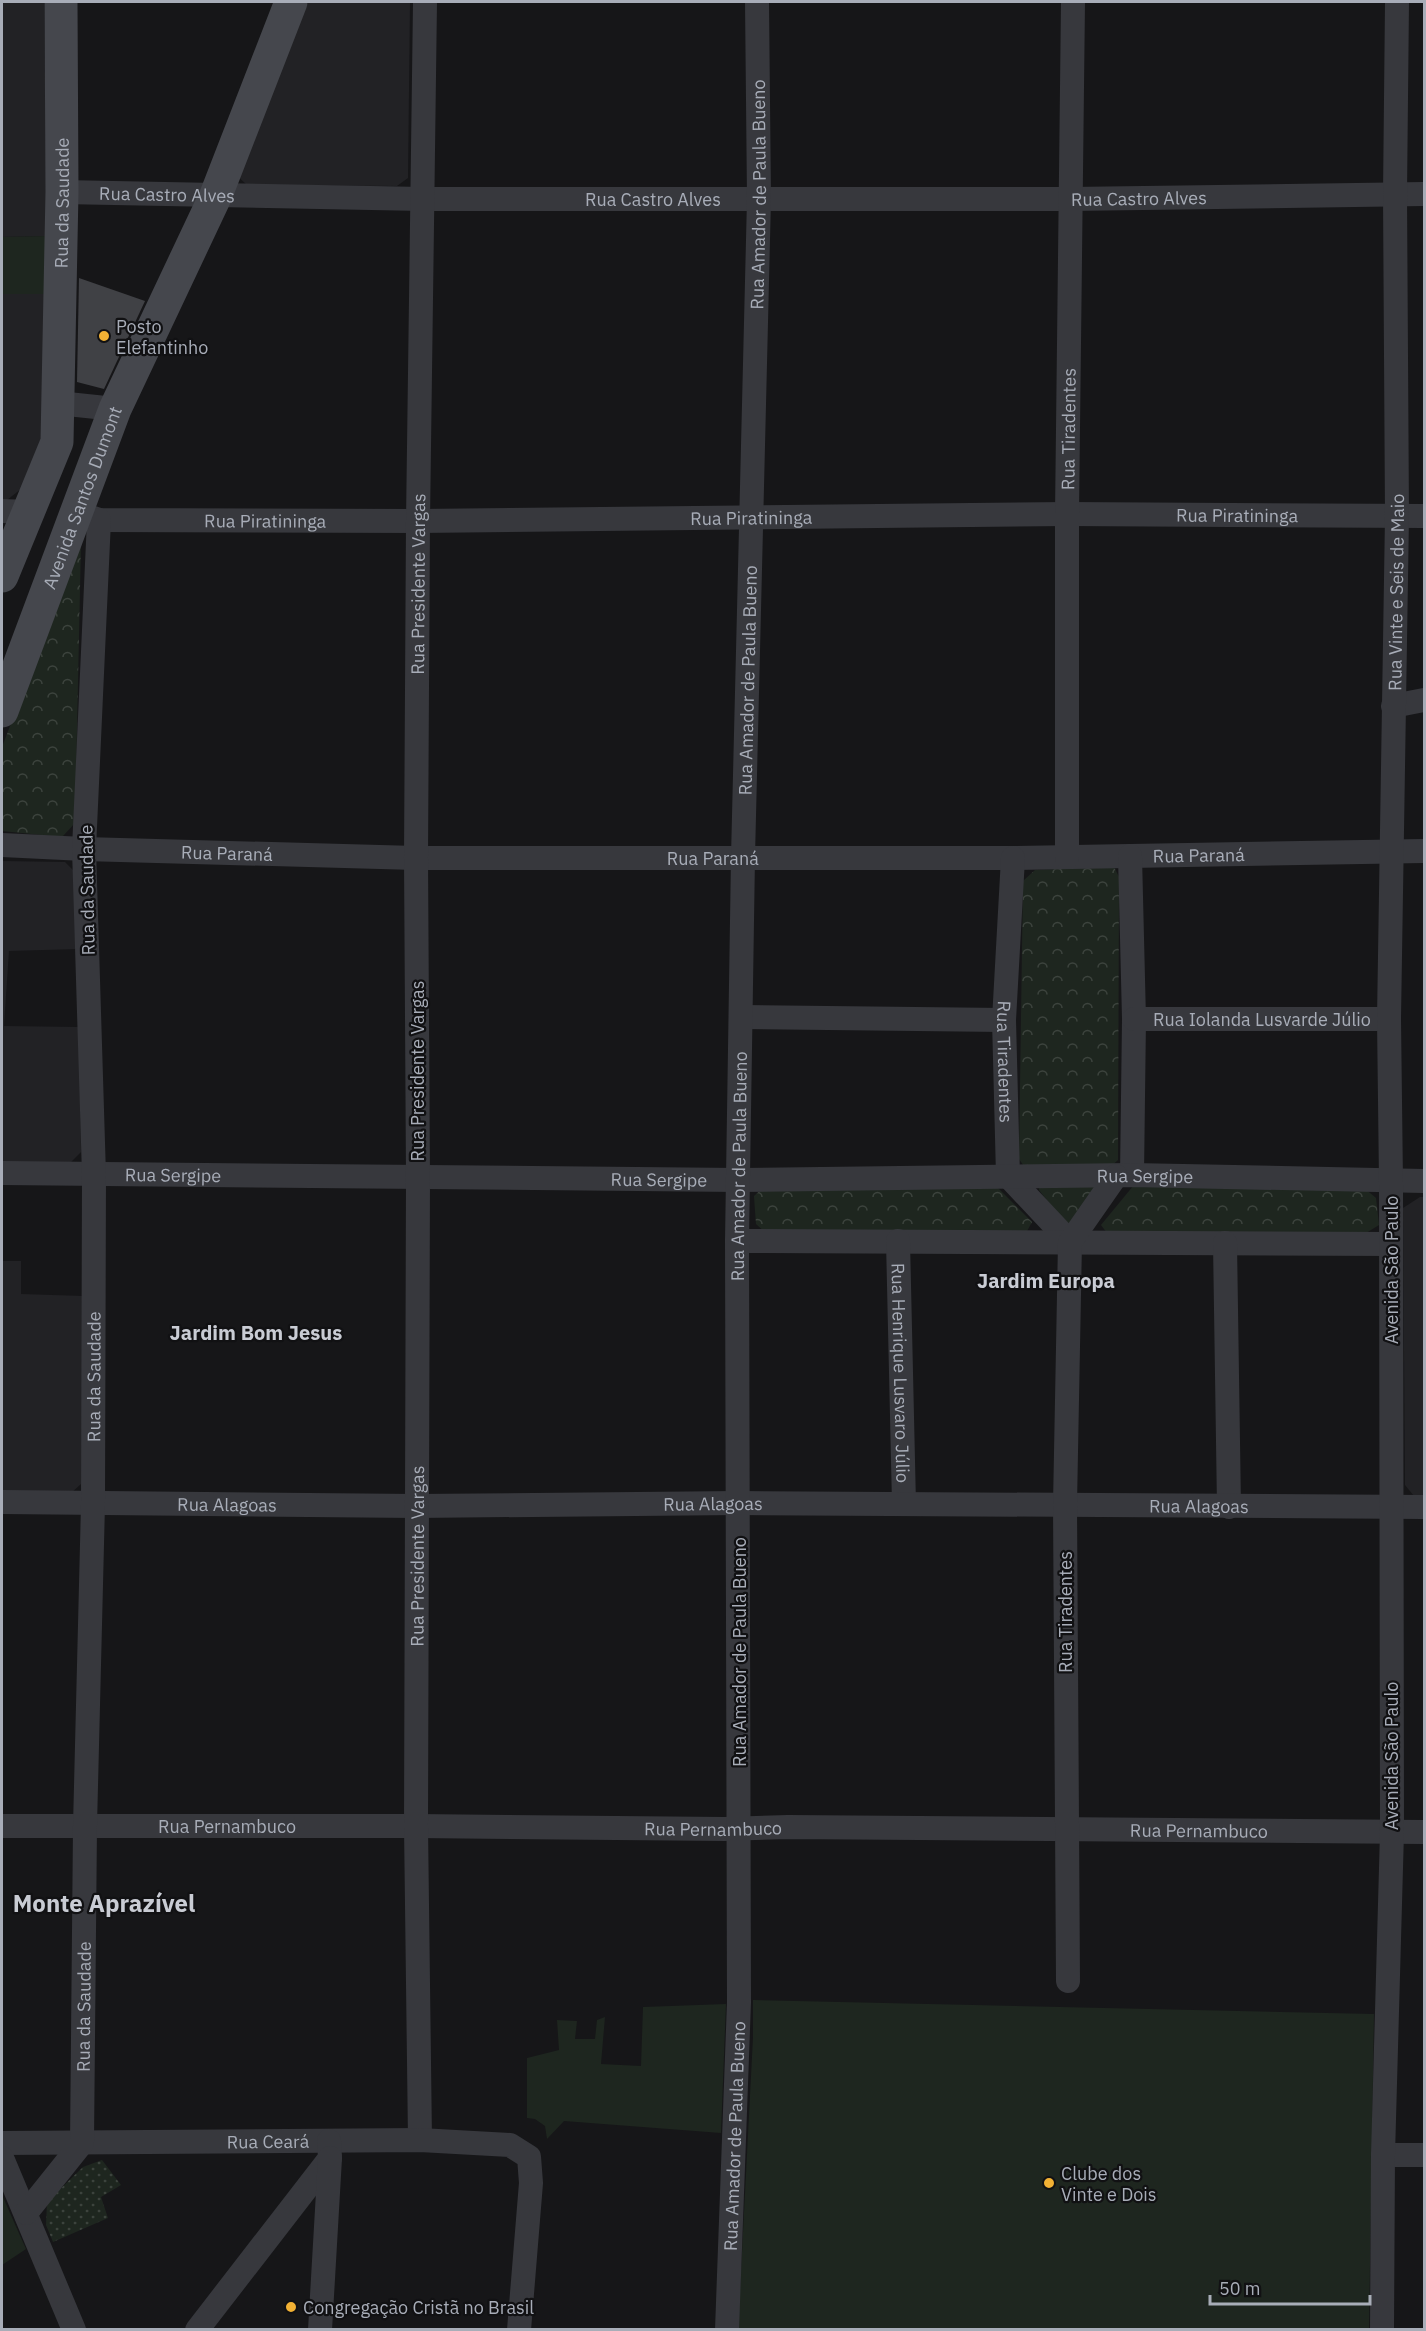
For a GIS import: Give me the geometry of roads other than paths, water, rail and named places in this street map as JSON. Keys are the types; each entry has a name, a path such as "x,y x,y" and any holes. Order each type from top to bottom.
{"street":[{"name":"Rua da Saudade","path":"58,403 62,192 61,2"},
{"path":"115,409 216,195 291,2"},
{"name":"Rua Presidente Vargas","path":"420,2140 416,1826 418,1177 416,858 425,2"},
{"name":"Rua Amador de Paula Bueno","path":"727,2330 739,2002 737,1241 743,857 759,199 756,2"},
{"name":"Rua Tiradentes","path":"1067,857 1067,514 1073,2"},
{"name":"Rua Vinte e Seis de Maio","path":"1391,1182 1389,1019 1397,516 1395,194 1397,2"},
{"name":"Rua Castro Alves","path":"62,192 423,199 1070,199 1425,194"},
{"name":"Avenida Santos Dumont","path":"2,576 15,511 57,442 58,403 115,409 88,517 2,711"},
{"name":"Rua Piratininga","path":"88,517 418,521 1067,514 1425,516"},
{"name":"Rua da Saudade","path":"82,2143 85,1826 93,1504 94,1175 84,849 88,517"},
{"path":"1393,706 1425,700"},
{"name":"Rua Paraná","path":"2,845 416,858 1013,858 1425,851"},
{"path":"1070,1242 1124,1175 1134,1019 1130,856"},
{"name":"Rua Tiradentes","path":"1008,1176 1004,1020 1013,858"},
{"path":"742,1017 1004,1020"},
{"name":"Rua Iolanda Lusvarde Júlio","path":"1134,1019 1389,1019"},
{"name":"Rua Sergipe","path":"2,1173 739,1179 1124,1175 1425,1181"},
{"path":"1008,1176 1070,1242"},
{"name":"Avenida São Paulo","path":"1382,2330 1383,2156 1392,1832 1391,1182"},
{"path":"737,1241 1391,1244"},
{"name":"Rua Henrique Lusvaro Júlio","path":"898,1241 904,1504"},
{"name":"Rua Tiradentes","path":"1068,1981 1065,1505 1070,1242"},
{"path":"1225,1244 1229,1507"},
{"name":"Rua Alagoas","path":"2,1502 416,1506 738,1503 1425,1508"},
{"name":"Rua Pernambuco","path":"2,1826 1425,1832"},
{"name":"Rua Ceará","path":"2,2143 330,2150 420,2140 510,2145 529,2157 531,2183 519,2330"},
{"path":"26,2213 82,2143"},
{"path":"197,2330 330,2150"},
{"path":"320,2330 330,2150"},
{"path":"1383,2156 1425,2155"},
{"path":"2,2158 74,2330"}],"place":[{"name":"Posto Elefantinho","path":"104,336"},
{"name":"Clube dos Vinte e Dois","path":"1049,2183"},
{"name":"Congregação Cristã no Brasil","path":"291,2307"}],"district":[{"name":"Jardim Europa","path":"1046,1280"},
{"name":"Jardim Bom Jesus","path":"256,1332"},
{"name":"Monte Aprazível","path":"104,1903"}]}
